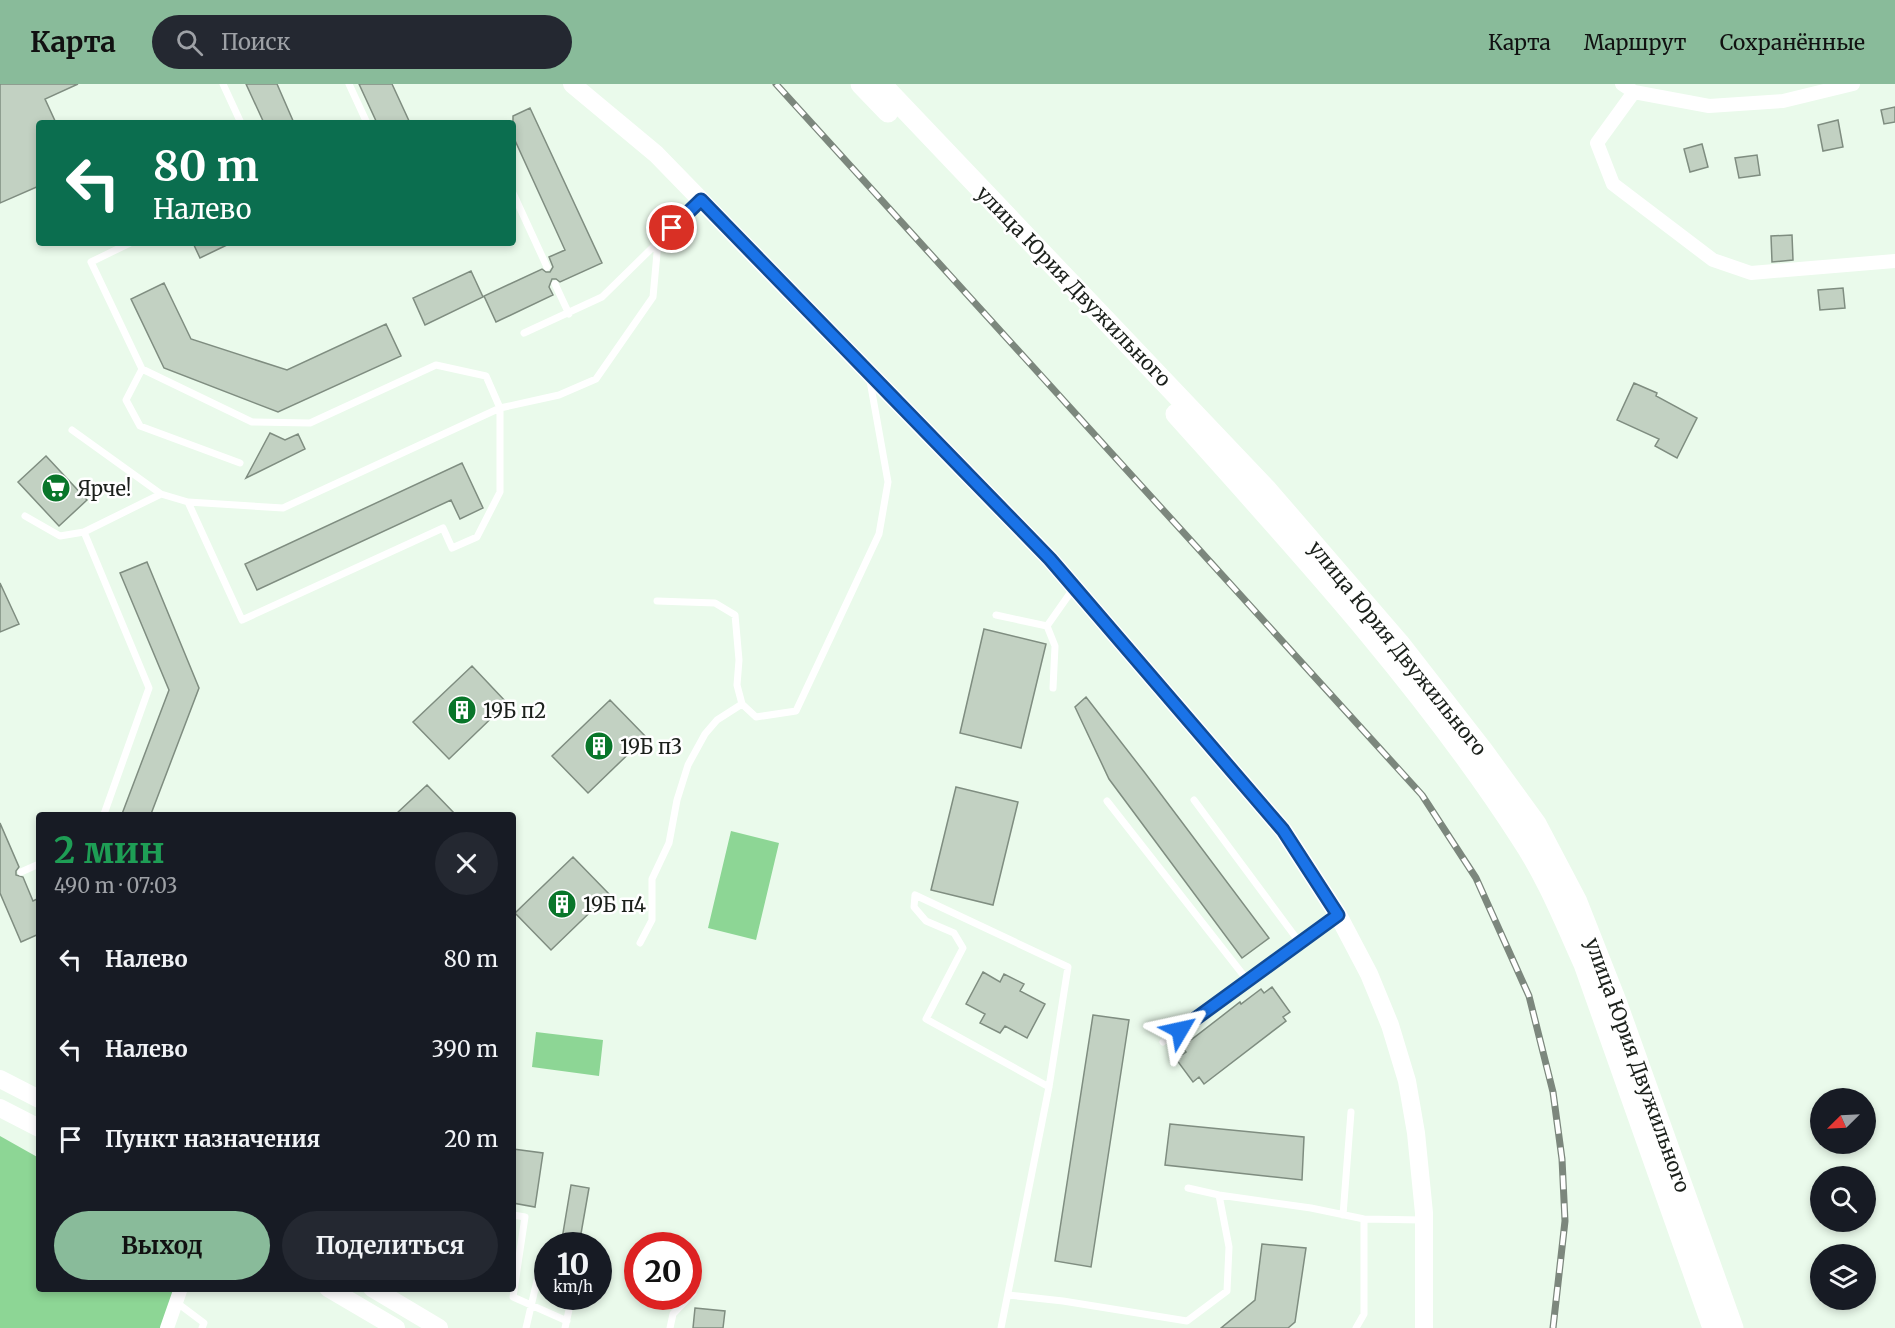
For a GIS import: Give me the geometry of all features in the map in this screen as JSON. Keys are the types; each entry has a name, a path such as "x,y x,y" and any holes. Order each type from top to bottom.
{"main road":[{"name":"улица Юрия Двужильного","path":"861,84 1057,286 1153,389 1358,621 1454,742 1522,839 1559,908 1584,964 1713,1328"},
{"name":"улица Юрия Двужильного","path":"882,84 1267,490 1400,644 1536,824 1577,902 1616,1001 1733,1328"}],"street":[{"path":"572,84 656,154 1050,559 1283,830 1338,915 1369,974 1390,1025 1407,1081 1416,1133 1424,1220 1424,1328"},
{"path":"1853,84 1783,101 1709,106 1628,88 1597,143 1613,184 1713,260 1751,273 1895,261"},
{"path":"0,1079 36,1097"},
{"path":"0,1108 36,1126"},
{"path":"335,1292 396,1328"},
{"path":"379,1292 439,1328"},
{"path":"167,1328 179,1295"}],"lane":[{"path":"223,84 240,120"},
{"path":"349,84 366,120"},
{"path":"516,200 547,267"},
{"path":"524,333 602,297 701,200"},
{"path":"72,430 162,494 188,502 283,508 500,408 559,395 596,379 653,297 658,242"},
{"path":"124,246 91,262 142,369 252,422 310,423 436,365 486,376 500,408 500,492 477,537 452,548 443,528 242,620 188,502"},
{"path":"555,284 568,314"},
{"path":"142,369 126,400 140,426 240,463"},
{"path":"657,601 715,603 735,615 739,660 737,685 742,704 756,717 796,711 879,534 888,482 868,372"},
{"path":"25,516 60,536 84,532 162,494"},
{"path":"84,532 149,688 105,812"},
{"path":"1047,626 1074,587"},
{"path":"996,615 1047,626"},
{"path":"1047,626 1055,646 1053,688"},
{"path":"640,943 652,920 652,879 669,843 676,800 688,765 705,734 717,720 742,704"},
{"path":"1194,800 1300,943"},
{"path":"1107,801 1248,981"},
{"path":"21,872 36,865"},
{"path":"1001,1328 1049,1087 1068,967 915,895 914,907 926,921 954,933 963,948 926,1019 1049,1087"},
{"path":"1163,1042 1338,915"},
{"path":"1343,1215 1351,1112"},
{"path":"1188,1188 1364,1219 1424,1220"},
{"path":"1008,1295 1063,1301 1187,1321 1227,1291 1229,1247 1219,1195"},
{"path":"516,1216 525,1217 516,1277"},
{"path":"1356,1328 1364,1314 1364,1219"},
{"path":"514,1292 513,1297 532,1305 566,1325 569,1310"},
{"path":"179,1295 204,1323 202,1328"},
{"path":"526,1328 534,1296"},
{"path":"670,1328 673,1314 677,1310"}],"green space":[{"path":"731,831 779,843 756,940 708,928"},
{"path":"536,1032 603,1040 599,1076 532,1067"},
{"path":"0,1136 36,1156 36,1292 180,1292 167,1328 0,1328"}],"building":[{"path":"0,84 78,84 45,99 55,120 36,120 36,187 0,203"},
{"path":"246,84 277,84 293,120 263,120"},
{"path":"359,84 392,84 409,120 376,120"},
{"path":"1895,107 1895,122 1884,124 1881,110"},
{"path":"530,108 602,263 560,282 552,279 549,287 553,295 496,322 484,296 542,269 550,272 553,267 549,257 565,250 516,143 516,120 513,120 513,116"},
{"path":"1838,120 1843,147 1823,151 1818,125"},
{"path":"1702,144 1708,167 1690,172 1684,149"},
{"path":"1757,155 1760,175 1739,178 1735,158"},
{"path":"1792,235 1793,260 1772,262 1771,236"},
{"path":"194,246 225,246 200,258"},
{"path":"471,271 483,297 425,325 413,298"},
{"path":"164,283 191,339 287,370 386,324 401,356 278,412 164,368 131,299"},
{"path":"1843,288 1845,308 1820,310 1818,290"},
{"path":"1634,383 1657,393 1656,396 1697,418 1677,458 1655,446 1659,439 1617,420"},
{"path":"270,433 285,440 298,434 305,449 246,478"},
{"path":"46,456 87,500 59,526 18,482"},
{"path":"462,463 483,508 460,519 451,500 257,590 245,564"},
{"path":"147,562 199,688 152,812 123,812 169,690 120,573"},
{"path":"0,583 19,624 0,632"},
{"path":"984,629 1046,644 1021,748 960,733"},
{"name":"19Б п2","path":"472,666 507,703 449,759 413,722"},
{"path":"1086,697 1269,938 1242,958 1109,779 1075,707"},
{"name":"19Б п3","path":"610,700 646,737 588,793 552,756"},
{"path":"427,785 453,812 398,812"},
{"path":"956,787 1018,802 993,905 931,890"},
{"path":"0,823 19,867 16,875 23,877 33,901 36,900 36,935 21,942 0,893"},
{"name":"19Б п4","path":"573,857 609,894 551,950 516,912"},
{"path":"983,972 1000,982 1004,974 1024,984 1020,991 1045,1004 1027,1038 1005,1026 1000,1033 980,1023 985,1014 966,1004"},
{"path":"1272,987 1290,1012 1283,1017 1286,1021 1204,1084 1199,1077 1193,1082 1176,1059 1186,1052 1182,1047 1240,1002 1241,1004 1261,989 1264,993"},
{"path":"1093,1015 1129,1020 1091,1267 1055,1261"},
{"path":"1170,1124 1304,1137 1302,1180 1165,1165"},
{"path":"516,1149 543,1153 535,1207 516,1204"},
{"path":"571,1185 589,1188 581,1232 563,1232"},
{"path":"1262,1244 1306,1248 1295,1322 1288,1328 1221,1328 1255,1300"},
{"path":"695,1310 725,1311 723,1328 693,1328"}],"railway":[{"path":"776,84 1422,795 1476,878 1529,996 1553,1092 1562,1159 1565,1221 1553,1328"}],"place":[{"name":"Ярче!","path":"56,488"},
{"name":"19Б п2","path":"462,710"},
{"name":"19Б п3","path":"599,746"},
{"name":"19Б п4","path":"562,904"}],"route":[{"path":"672,228 701,200 1034,542 1283,830 1338,915 1180,1030"}]}
